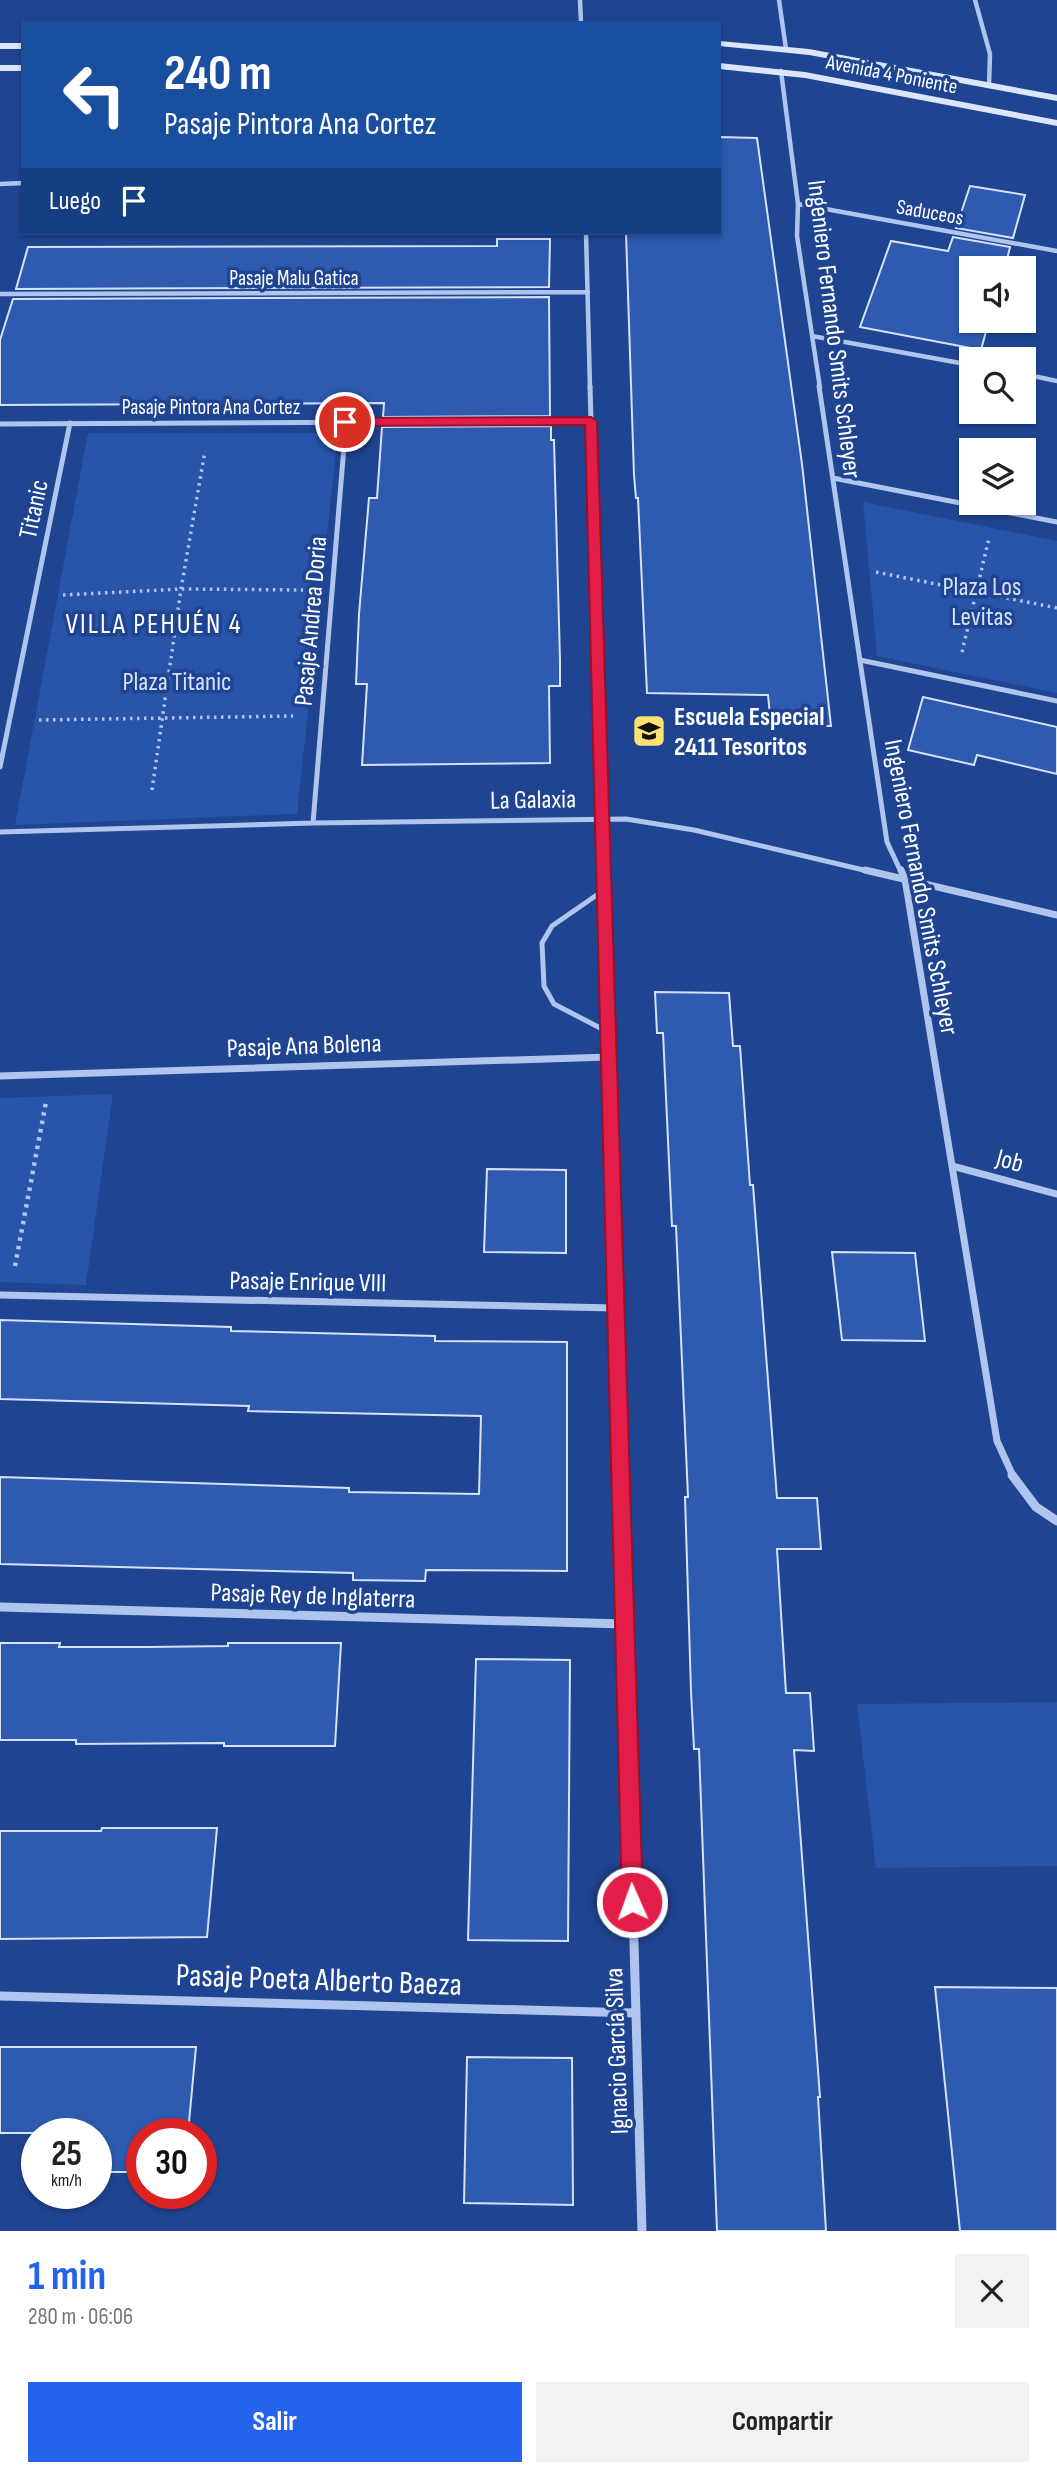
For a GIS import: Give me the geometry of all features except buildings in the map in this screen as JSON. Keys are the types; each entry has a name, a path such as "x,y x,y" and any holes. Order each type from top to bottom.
{"street":[{"path":"580,0 580,21"},
{"path":"779,0 786,49"},
{"path":"975,0 990,56 992,76 989,86"},
{"name":"Avenida 4 Poniente","path":"721,44 786,49 1057,98"},
{"path":"0,46 21,46"},
{"name":"Avenida 4 Poniente","path":"721,66 781,71 1057,123"},
{"path":"0,68 21,68"},
{"name":"Ingeniero Fernando Smits Schleyer","path":"781,71 798,204 797,236 887,842 905,879 998,1441 1007,1468 1021,1492 1048,1517 1057,1521"},
{"path":"0,184 21,183"},
{"name":"Saduceos","path":"798,204 1057,250"},
{"name":"Ignacio García Silva","path":"586,235 642,2231"},
{"name":"Pasaje Malu Gatica","path":"0,295 587,292"},
{"path":"812,336 959,363"},
{"path":"1036,377 1057,381"},
{"name":"Pasaje Pintora Ana Cortez","path":"0,424 591,421"},
{"name":"Pasaje Andrea Doria","path":"313,823 345,422"},
{"name":"Titanic","path":"0,767 70,424"},
{"path":"833,478 959,503"},
{"path":"1021,515 1057,522"},
{"path":"860,660 1057,701"},
{"name":"La Galaxia","path":"0,832 602,817 650,821 694,830 1057,915"},
{"name":"Pasaje Ana Bolena","path":"0,1076 609,1057"},
{"name":"Job","path":"952,1166 1057,1194"},
{"name":"Pasaje Enrique VIII","path":"4,1295 615,1308"},
{"name":"Pasaje Rey de Inglaterra","path":"0,1607 624,1624"},
{"name":"Pasaje Poeta Alberto Baeza","path":"0,1996 636,2013"}],"lane":[{"path":"604,890 552,926 542,943 544,986 548,996 554,1004 608,1032"}],"path":[{"path":"152,790 181,589 209,423"},
{"path":"956,680 995,515"},
{"path":"846,566 1057,608"},
{"path":"35,597 181,589 332,591"},
{"path":"10,720 322,716"},
{"path":"4,1295 52,1074"}],"green space":[{"name":"Plaza Titanic","path":"88,433 338,433 297,814 15,825"},
{"name":"Plaza Los Levitas","path":"863,502 1057,541 1057,693 877,656"},
{"path":"113,1094 86,1285 0,1282 0,1098"},
{"path":"1057,1702 1057,1866 876,1868 857,1704"}],"place":[{"name":"Escuela Especial 2411 Tesoritos","path":"649,731"}],"district":[{"name":"VILLA PEHUÉN 4","path":"154,623"}],"route":[{"path":"345,422 591,421 632,1902"}]}
